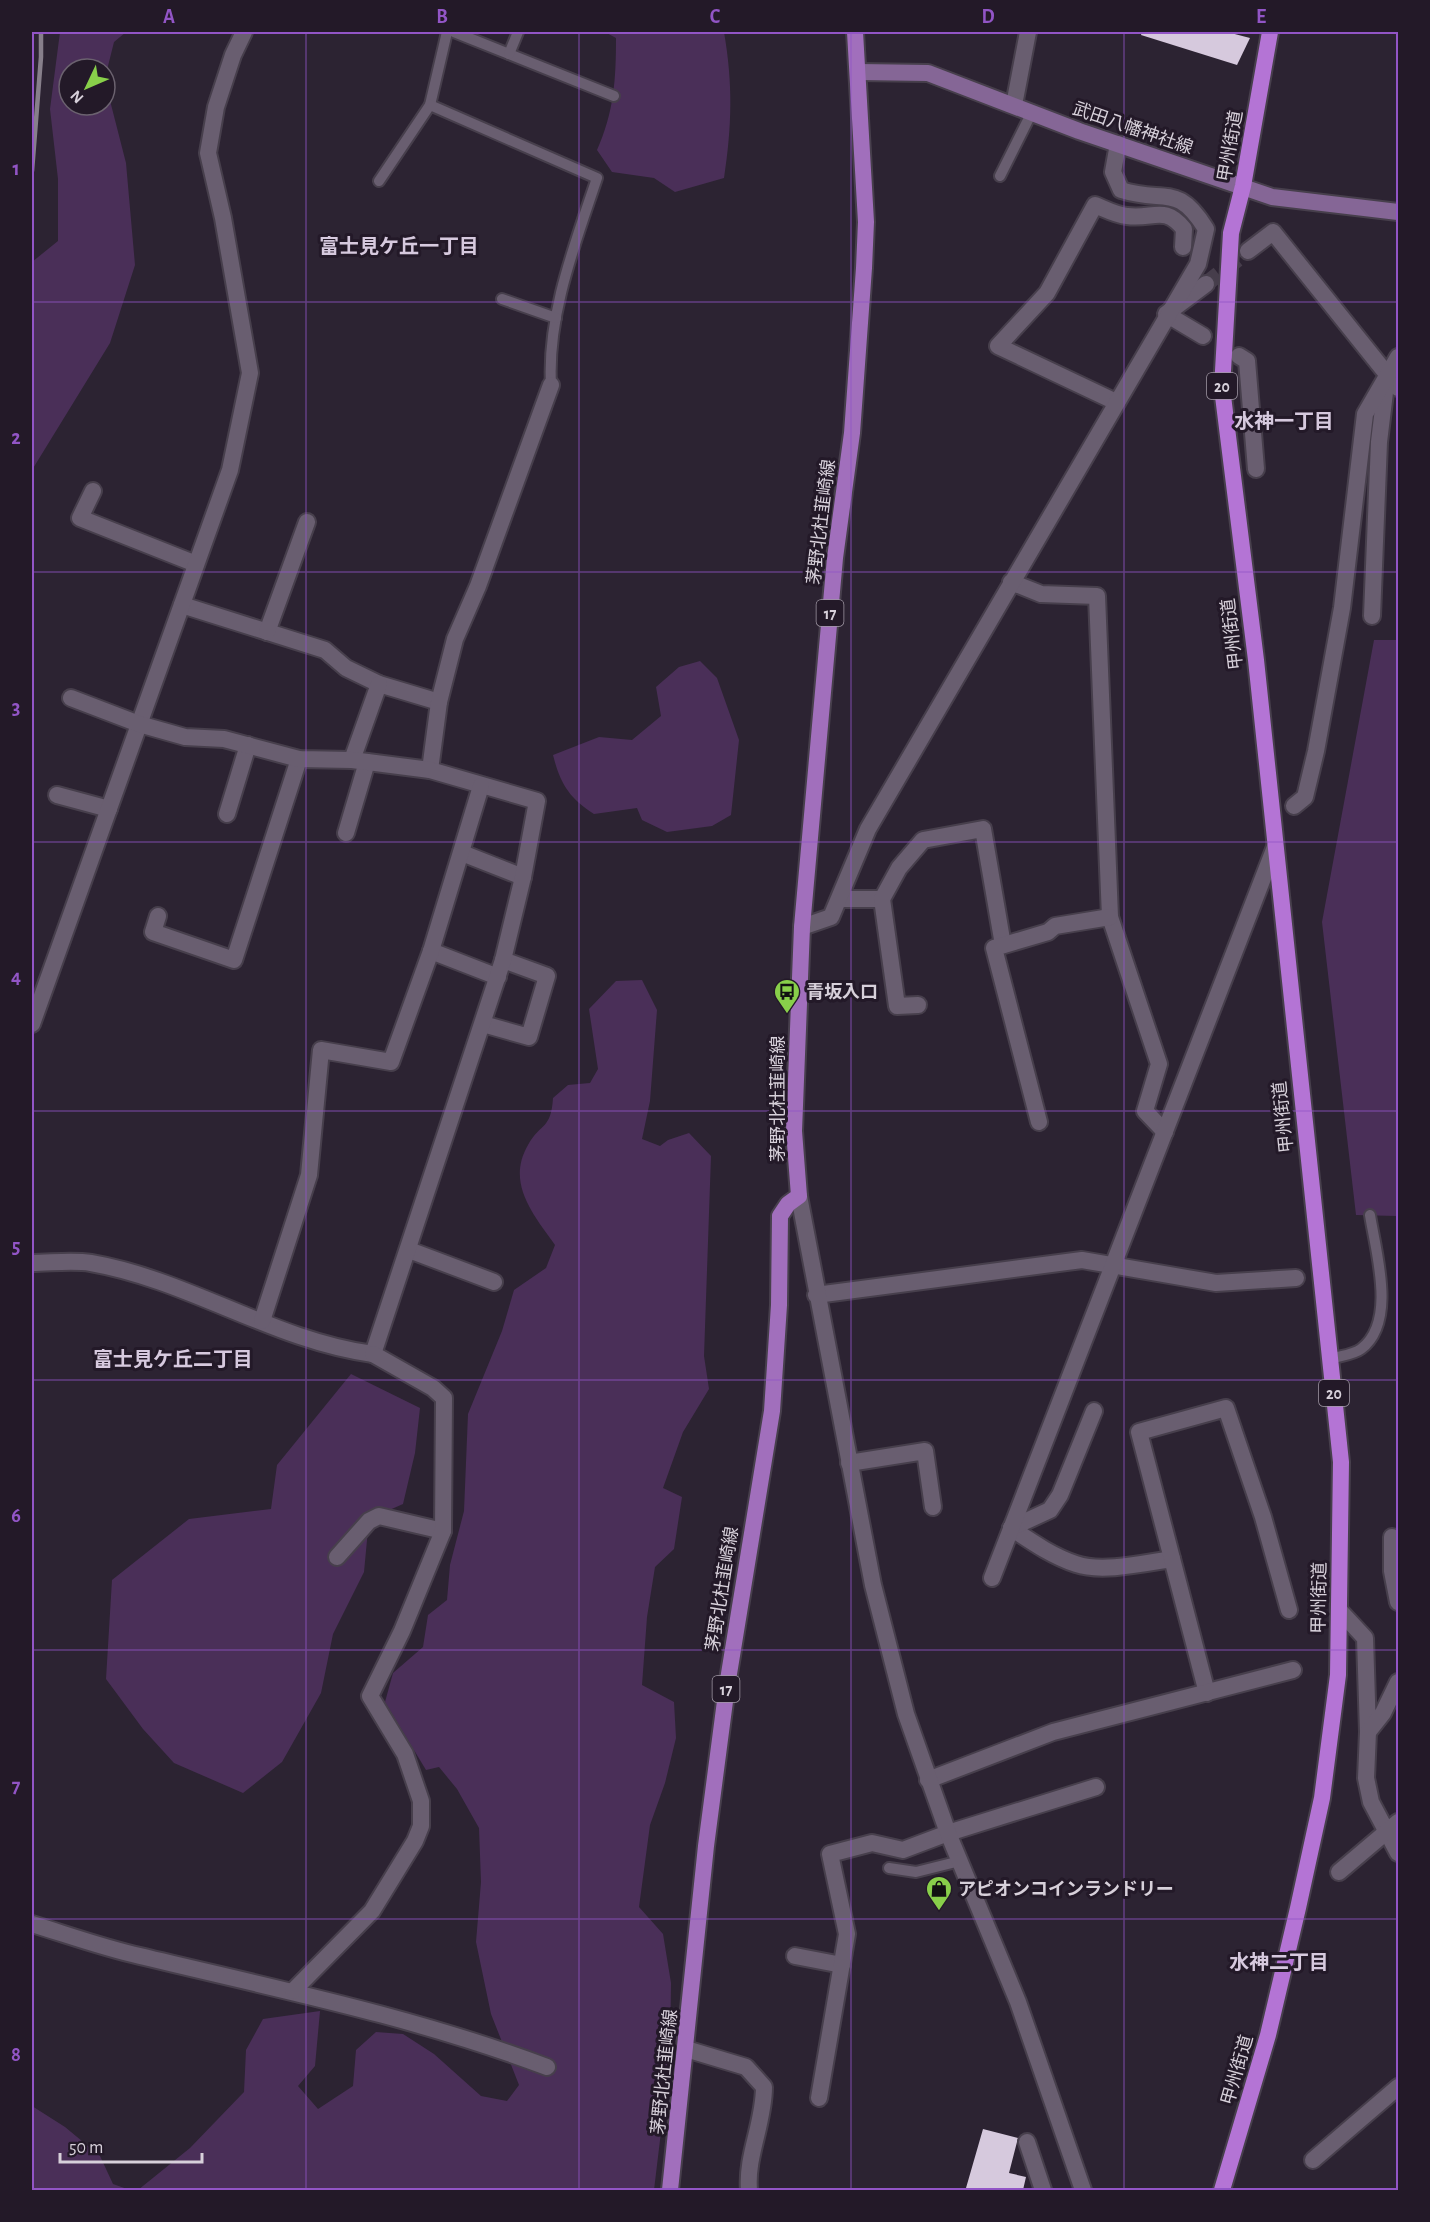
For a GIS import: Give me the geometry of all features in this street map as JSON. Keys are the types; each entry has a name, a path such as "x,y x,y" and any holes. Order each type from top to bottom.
{"highway":[{"name":"甲州街道","path":"1222,2190 1268,2035 1322,1798 1338,1675 1341,1461 1254,649 1222,388 1231,233 1243,186 1270,32"}],"main road":[{"name":"茅野北杜韮崎線","path":"670,2190 706,1846 727,1686 772,1412 779,1305 780,1216 788,1204 799,1196 794,1131 802,927 822,695 861,338 866,222 855,32"},
{"name":"武田八幡神社線","path":"859,72 928,73 1118,144 1272,197 1398,212"}],"street":[{"path":"32,1024 230,470 250,373 223,218 208,153 216,107 233,54 244,32"},
{"path":"1014,105 1028,32"},
{"path":"1118,144 1113,172 1121,190 1159,205 1175,217 1184,229 1183,247"},
{"path":"802,927 831,917 868,829 1116,402 1166,314 1198,264 1206,229 1193,208 1173,196 1143,217 1125,216 1095,206 1047,293 998,346 1116,402"},
{"path":"1248,251 1273,232 1398,388"},
{"path":"1166,314 1206,284"},
{"path":"1166,314 1203,336"},
{"path":"1239,356 1247,361 1256,470"},
{"path":"1294,806 1305,797 1308,786 1338,630 1365,414 1398,357"},
{"path":"1372,616 1379,442 1387,374"},
{"path":"430,770 439,702 455,639 478,586 551,385"},
{"path":"93,491 80,518 196,564"},
{"path":"267,632 307,522"},
{"path":"1011,582 1041,594 1097,596 1110,916 1159,1064 1145,1111 1165,1132"},
{"path":"182,605 325,650 346,668 380,684 439,702"},
{"path":"346,832 359,761 380,684"},
{"path":"71,698 139,724 184,737 224,739 299,759 359,761 430,770 537,801 523,877 498,977 373,1354"},
{"path":"227,814 248,746"},
{"path":"158,916 153,932 234,960 299,759"},
{"path":"262,1321 309,1174 321,1050 392,1062 431,951 482,786"},
{"path":"57,795 109,809"},
{"path":"918,1005 897,1006 882,899 899,868 923,840 983,829 1003,945"},
{"path":"992,1578 1275,847"},
{"path":"462,853 523,877"},
{"path":"840,899 882,899"},
{"path":"1039,1122 994,948 1048,932 1055,926 1110,916"},
{"path":"431,951 498,977"},
{"path":"483,1024 529,1037 546,976 503,960"},
{"path":"799,1196 873,1586 906,1714 948,1833 1018,2002 1083,2190"},
{"path":"409,1250 494,1282"},
{"path":"816,1295 1082,1260 1112,1267 1216,1283 1296,1278"},
{"path":"32,1263 88,1263 129,1272 330,1346 373,1354 433,1388 444,1398 443,1531 402,1631 370,1696 405,1754 421,1801 421,1826 415,1841 372,1911 293,1991"},
{"path":"1207,1692 1139,1432 1226,1408 1263,1517 1289,1610"},
{"path":"1011,1528 1050,1510 1060,1495 1094,1411"},
{"path":"849,1463 925,1451 933,1508"},
{"path":"337,1557 369,1521 379,1516 443,1531"},
{"path":"1011,1528 1043,1550 1078,1565 1122,1566 1172,1559"},
{"path":"1392,1537 1392,1571 1398,1600"},
{"path":"1339,1610 1365,1638 1368,1732 1366,1778 1371,1802 1398,1853"},
{"path":"928,1780 1053,1732 1293,1670"},
{"path":"1368,1732 1383,1713 1398,1682"},
{"path":"819,2098 847,1934 830,1854 872,1843 903,1850 948,1833 1095,1787"},
{"path":"1339,1872 1398,1822"},
{"path":"32,1924 138,1956 293,1991 478,2040 547,2067"},
{"path":"795,1956 842,1965"},
{"path":"686,2049 746,2067 764,2087 764,2108 748,2176 749,2190"},
{"path":"1313,2160 1398,2087"},
{"path":"1027,2142 1043,2190"}],"lane":[{"path":"379,181 430,105 447,32"},
{"path":"454,32 614,96"},
{"path":"509,54 518,32"},
{"path":"430,105 597,178 573,248 556,318 549,357 551,385"},
{"path":"1000,176 1032,112"},
{"path":"502,299 556,318"},
{"path":"1330,1359 1360,1350 1377,1330 1383,1298 1370,1215"},
{"path":"889,1868 916,1872 960,1861"}],"shaded area":[{"path":"60,32 126,32 114,42 110,57 57,57 57,117 114,117 126,163 135,265 110,343 32,470 32,262 58,241 58,179 50,109"},
{"path":"605,32 724,32 729,69 730,105 729,141 724,178 675,192 654,178 612,172 597,150 610,109 615,67 616,38"},
{"path":"1374,640 1398,640 1398,1219 1397,1216 1356,1215 1322,922"},
{"path":"700,661 717,678 739,740 731,815 712,826 667,832 642,820 637,808 594,814 585,808 562,782 553,755 599,737 632,740 661,716 656,687 679,667"},
{"path":"642,980 657,1010 650,1101 642,1139 660,1146 668,1140 689,1133 711,1156 704,1356 709,1389 683,1432 663,1488 682,1497 674,1549 655,1567 647,1617 642,1685 674,1702 676,1738 665,1783 650,1825 639,1907 663,1934 671,1983 670,2057 654,2190 138,2190 190,2148 244,2092 246,2050 263,2019 320,2011 315,2066 298,2086 318,2109 353,2086 356,2050 376,2032 403,2034 434,2054 481,2096 507,2101 519,2085 491,2014 476,1942 481,1882 479,1828 457,1789 439,1767 426,1770 385,1702 393,1673 423,1647 428,1615 447,1600 450,1565 464,1511 468,1414 502,1331 514,1290 546,1268 555,1245 538,1222 525,1198 520,1172 522,1159 528,1145 548,1121 553,1098 568,1085 590,1083 598,1069 589,1009 616,981"},
{"path":"351,1374 420,1408 415,1453 403,1504 369,1519 364,1572 333,1634 321,1693 282,1762 243,1793 174,1763 143,1729 106,1679 112,1580 189,1519 271,1509 277,1465"},
{"path":"32,2106 65,2127 100,2156 113,2184 130,2190 32,2190"}],"building":[{"path":"1142,32 1227,32 1250,38 1237,65 1141,35"},
{"path":"983,2129 1018,2138 1009,2173 1026,2177 1023,2190 966,2188"}],"tunnel":[{"path":"1206,284 1248,251"}],"railway":[{"path":"32,171 41,32"}],"place":[{"name":"青坂入口","path":"787,1015"},
{"name":"アピオンコインランドリー","path":"939,1912"}],"district":[{"name":"富士見ケ丘一丁目","path":"399,246"},
{"name":"水神一丁目","path":"1284,421"},
{"name":"富士見ケ丘二丁目","path":"173,1359"},
{"name":"水神二丁目","path":"1279,1962"}]}
